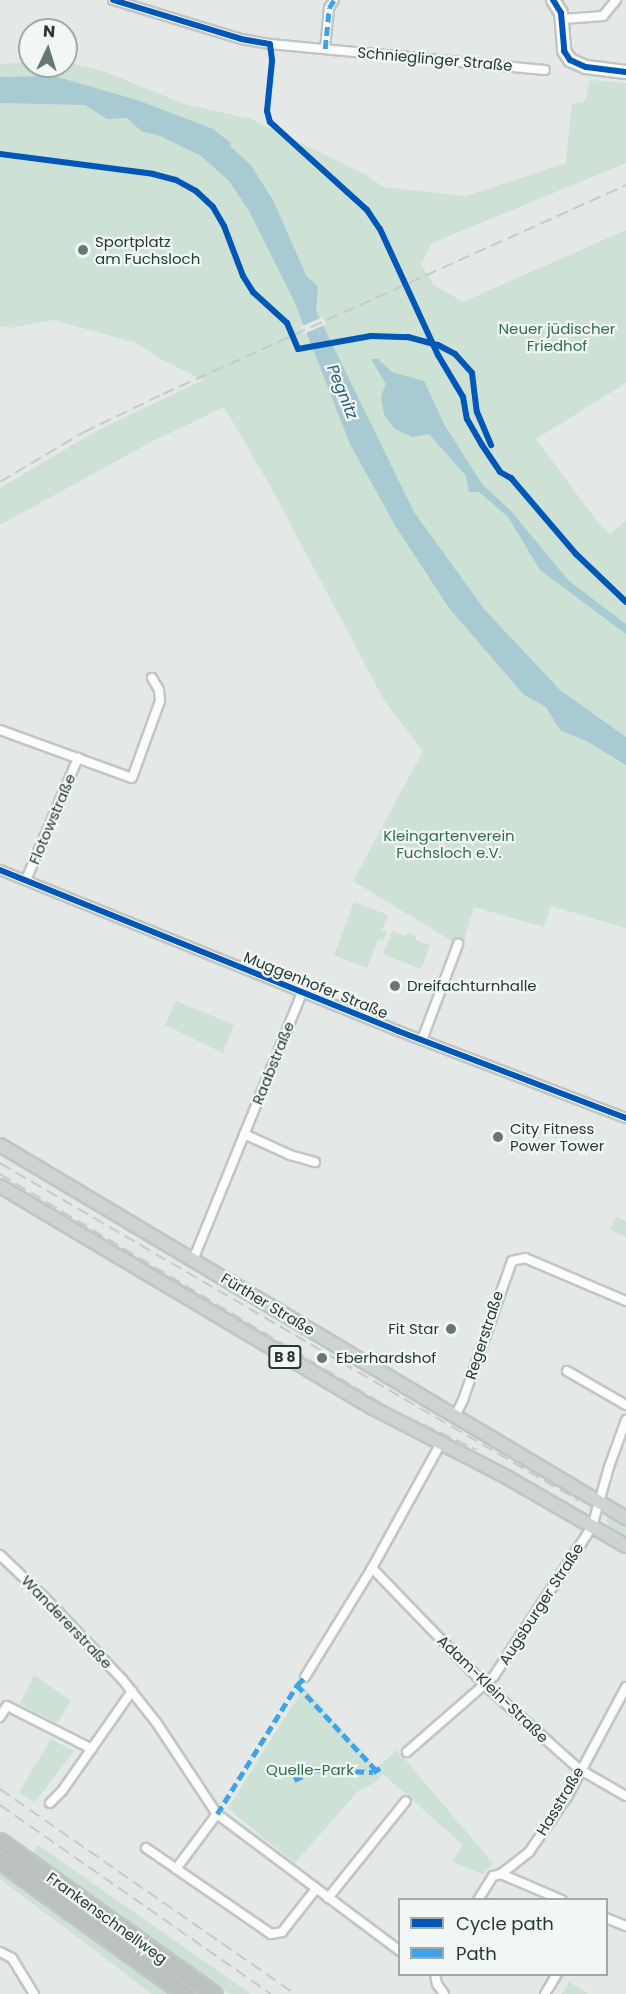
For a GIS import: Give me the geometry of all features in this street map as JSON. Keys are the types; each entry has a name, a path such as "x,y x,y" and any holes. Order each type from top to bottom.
{"highway":[{"name":"Frankenschnellweg","path":"0,1841 214,1994"},
{"name":"Frankenschnellweg","path":"0,1861 185,1994"}],"main road":[{"path":"553,0 559,7 563,19 563,47 570,60 586,67 626,72"},
{"name":"Fürther Straße","path":"0,1145 626,1518"},
{"name":"B 8","path":"0,1186 370,1407 503,1475 626,1546"}],"street":[{"name":"Schnieglinger Straße","path":"113,0 241,39 545,70"},
{"path":"325,49 329,8 334,0"},
{"path":"563,19 603,16 616,0"},
{"path":"0,730 132,778 160,701 159,690 153,678"},
{"name":"Flotowstraße","path":"26,880 78,758"},
{"name":"Muggenhofer Straße","path":"0,870 302,993 626,1118"},
{"path":"422,1040 458,944"},
{"name":"Raabstraße","path":"193,1260 302,993"},
{"path":"244,1134 290,1155 315,1162"},
{"name":"Regerstraße","path":"455,1416 463,1400 508,1264 517,1258 525,1258 626,1301"},
{"path":"567,1371 626,1405"},
{"path":"592,1527 626,1420"},
{"path":"305,1677 372,1568 441,1443"},
{"name":"Augsburger Straße","path":"407,1752 494,1676 592,1527"},
{"name":"Wandererstraße","path":"0,1555 45,1598 132,1691 218,1814 398,1950"},
{"name":"Adam-Klein-Straße","path":"372,1568 485,1685 579,1769 626,1796"},
{"name":"Hasstraße","path":"478,1898 486,1882 493,1876 501,1874 529,1852 567,1797 579,1769 626,1687"},
{"path":"50,1803 62,1791 132,1691"},
{"path":"0,1717 7,1706 92,1749"},
{"path":"328,1898 406,1801"},
{"path":"176,1869 218,1814"},
{"path":"146,1848 271,1934 282,1932 315,1889"},
{"path":"501,1874 560,1898"},
{"path":"608,1919 626,1926"},
{"path":"0,1952 10,1955 34,1994"},
{"path":"435,1976 437,1984 444,1994"},
{"path":"545,1994 556,1976"}],"green space":[{"path":"18,63 18,78 78,78 78,65 103,71 184,104 251,119 365,174 383,187 466,196 566,163 572,104 585,101 590,80 626,83 626,163 432,243 421,264 433,284 463,302 626,230 626,383 536,439 596,520 610,534 626,520 626,928 551,906 544,927 474,907 462,947 353,881 423,751 385,702 269,484 224,407 151,442 0,525 0,488 96,431 203,380 157,357 137,343 53,320 10,328 0,326 0,64"},
{"path":"354,902 388,915 382,930 387,932 383,941 378,940 367,968 334,955"},
{"path":"392,931 405,936 408,933 416,936 416,940 430,945 421,969 383,954"},
{"path":"176,1001 234,1025 223,1053 165,1025"},
{"path":"616,1217 626,1221 626,1237 610,1230"},
{"path":"609,1515 626,1523 626,1538 609,1526 606,1520"},
{"path":"34,1675 71,1701 57,1723 20,1704"},
{"name":"Quelle-Park","path":"304,1687 377,1768 397,1750 493,1863 483,1874 452,1862 463,1845 383,1774 374,1783 358,1791 295,1863 228,1808"},
{"path":"51,1739 74,1751 35,1802 19,1792"},
{"path":"38,1845 251,1994 230,1994 67,1883 30,1857"},
{"path":"0,1868 88,1931 169,1994 152,1994 0,1879"},
{"path":"569,1982 589,1994 562,1994"}],"water":[{"name":"Pegnitz","path":"0,77 61,78 137,100 213,129 231,143 230,146 250,164 273,200 307,277 318,286 316,311 414,512 484,609 560,690 626,737 626,765 588,742 560,730 546,707 524,695 449,608 396,527 350,444 294,301 249,211 229,181 201,156 160,136 141,131 127,118 107,119 85,105 0,103"},
{"path":"371,359 378,359 392,372 424,381 444,424 482,484 512,512 569,581 626,624 626,634 540,570 508,517 479,492 469,492 466,476 429,434 412,437 395,429 384,415 381,396 386,384"}],"pier":[{"path":"323,317 326,324 303,334 300,327"}],"railway":[{"path":"0,482 84,432 163,394 626,185"},
{"path":"0,1163 579,1501"},
{"path":"0,1174 391,1409 477,1450"},
{"path":"0,1789 295,1994"},
{"path":"0,1805 271,1994"}],"marked path":[{"path":"325,49 329,8 334,0"},
{"path":"217,1814 297,1685 305,1677"},
{"path":"297,1685 376,1770"},
{"path":"294,1780 315,1770 373,1772 380,1768"}],"cycle path":[{"path":"113,0 241,39 270,44 272,61 267,111 270,122 367,210 380,229 438,355 463,397 467,419 482,445 500,472 511,478 576,554 626,602"},
{"path":"553,0 561,13 564,51 570,60 586,67 626,72"},
{"path":"0,154 153,174 176,180 196,191 213,207 224,226 243,276 253,292 287,323 298,349 371,336 408,337 438,345 455,354 472,373 477,412 491,445"},
{"path":"0,870 398,1031 626,1118"}],"place":[{"name":"Sportplatz am Fuchsloch","path":"83,250"},
{"name":"Dreifachturnhalle","path":"395,986"},
{"name":"City Fitness Power Tower","path":"498,1137"},
{"name":"Fit Star","path":"451,1329"},
{"name":"Eberhardshof","path":"322,1358"}],"park label":[{"name":"Neuer jüdischer Friedhof","path":"557,336"},
{"name":"Kleingartenverein Fuchsloch e.V.","path":"449,844"}]}
